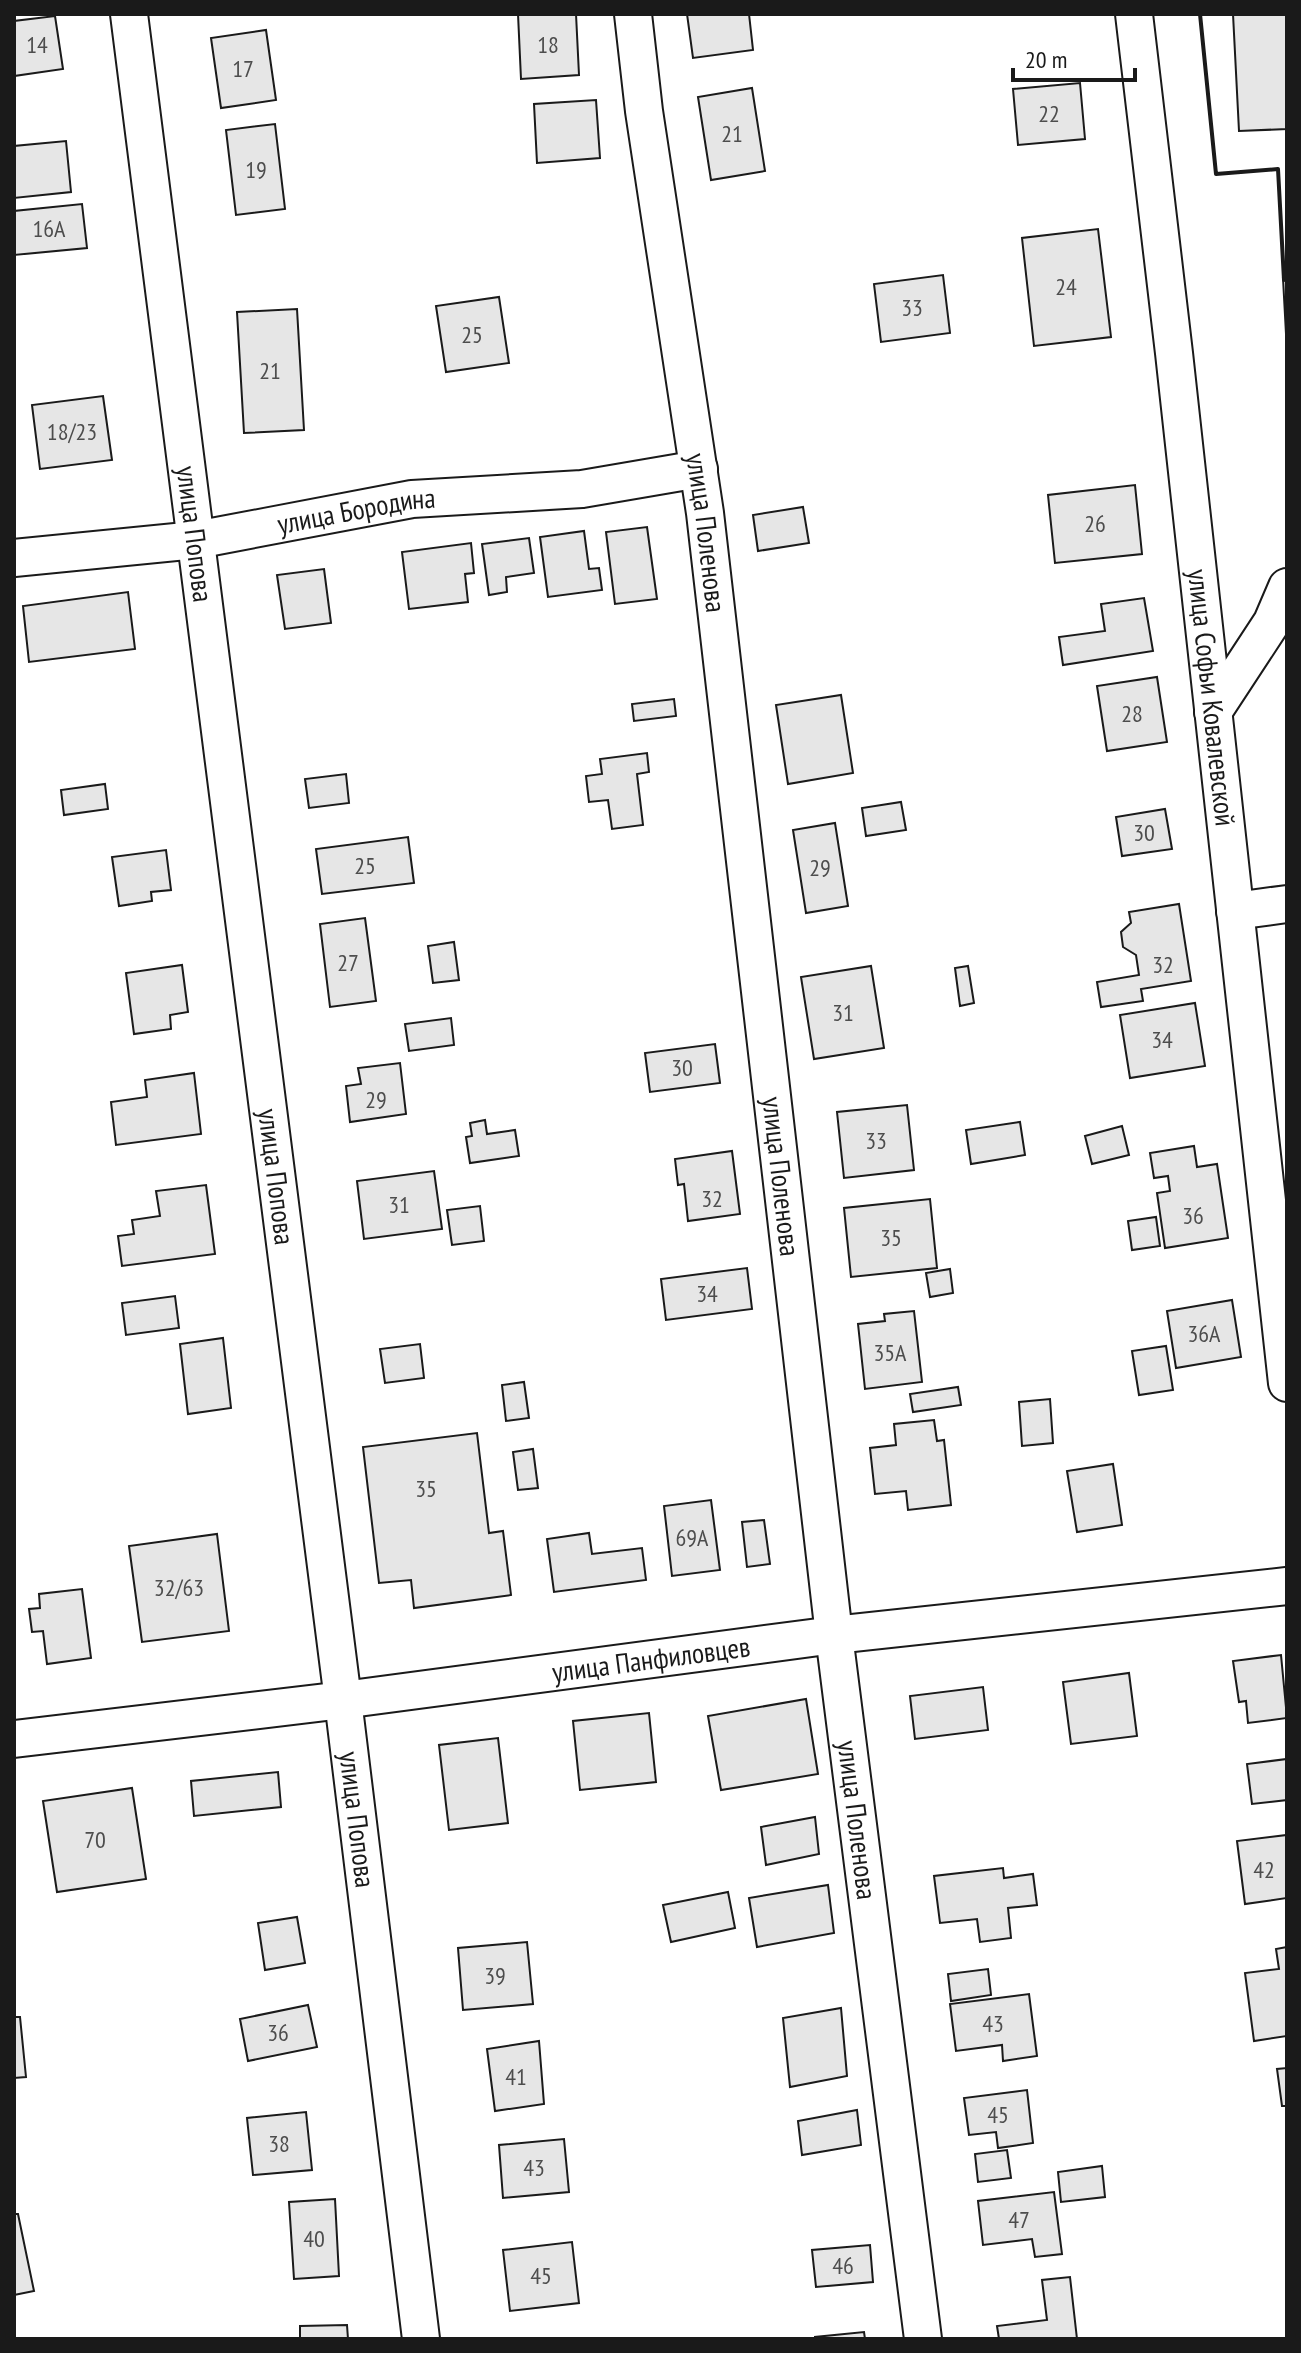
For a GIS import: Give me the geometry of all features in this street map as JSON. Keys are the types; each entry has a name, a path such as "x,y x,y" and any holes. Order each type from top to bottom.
{"street":[{"name":"улица Попова","path":"129,14 421,2339"},
{"name":"улица Поленова","path":"633,14 644,111 699,469 834,1635 923,2339"},
{"name":"улица Софьи Ковалевской","path":"1134,14 1287,1383"},
{"name":"улица Бородина","path":"14,558 196,540 412,499 582,489 699,469"},
{"path":"1213,712 1272,622 1287,587"},
{"path":"1235,911 1287,904"},
{"name":"улица Панфиловцев","path":"14,1739 343,1700 834,1635 1287,1586"}],"building":[{"path":"518,14 576,14 579,75 521,79"},
{"path":"687,14 749,14 753,50 693,58"},
{"path":"1233,14 1287,14 1287,129 1239,131"},
{"path":"55,16 63,69 14,76 14,21"},
{"path":"266,30 276,100 221,108 211,38"},
{"path":"1080,83 1085,139 1018,145 1013,89"},
{"path":"752,88 765,171 711,180 698,97"},
{"path":"596,100 600,158 537,163 534,104"},
{"path":"275,124 285,209 236,215 226,130"},
{"path":"66,141 71,192 14,198 14,146"},
{"path":"82,204 87,248 14,255 14,211"},
{"path":"1098,229 1111,337 1034,346 1022,238"},
{"path":"943,275 950,333 881,342 874,284"},
{"path":"1283,278 1287,278 1287,334 1286,334"},
{"path":"499,297 509,363 446,372 436,306"},
{"path":"297,309 304,430 244,433 237,312"},
{"path":"103,396 112,460 40,469 32,405"},
{"path":"1135,485 1142,554 1055,563 1048,495"},
{"path":"803,507 809,543 758,551 753,515"},
{"path":"647,527 657,599 615,604 606,532"},
{"path":"584,531 589,569 599,568 602,590 548,597 540,537"},
{"path":"529,538 534,573 506,577 507,592 489,595 482,544"},
{"path":"471,543 474,573 465,574 468,602 409,609 402,552"},
{"path":"324,569 331,623 285,629 277,575"},
{"path":"128,592 135,649 29,662 23,606"},
{"path":"1144,598 1153,651 1063,665 1059,637 1105,631 1101,604"},
{"path":"1157,677 1167,742 1107,751 1097,686"},
{"path":"841,695 853,773 788,784 776,705"},
{"path":"674,699 676,716 634,721 632,704"},
{"path":"647,753 649,772 637,774 643,825 612,829 608,800 589,802 586,776 602,774 600,759"},
{"path":"346,774 349,803 309,808 305,779"},
{"path":"105,784 108,809 64,815 61,790"},
{"path":"901,802 906,830 866,836 862,808"},
{"path":"1165,809 1172,849 1122,856 1116,817"},
{"path":"835,823 848,906 806,913 793,830"},
{"path":"408,837 414,883 322,894 316,849"},
{"path":"166,850 171,890 151,892 152,901 119,906 112,857"},
{"path":"1179,904 1191,981 1141,989 1143,1001 1101,1007 1097,982 1139,975 1136,955 1123,947 1121,932 1131,923 1129,912"},
{"path":"365,918 376,1001 330,1007 320,924"},
{"path":"454,942 459,980 433,983 428,946"},
{"path":"182,965 188,1012 170,1015 171,1029 134,1034 126,973"},
{"path":"871,966 884,1048 814,1059 801,977"},
{"path":"968,966 974,1003 960,1006 955,968"},
{"path":"1195,1003 1205,1066 1130,1078 1120,1015"},
{"path":"451,1018 454,1045 409,1051 405,1024"},
{"path":"715,1044 720,1083 650,1092 645,1053"},
{"path":"400,1063 406,1114 350,1122 346,1086 361,1084 358,1068"},
{"path":"194,1073 201,1134 116,1145 111,1102 147,1097 145,1080"},
{"path":"907,1105 914,1170 844,1178 837,1112"},
{"path":"485,1120 487,1134 515,1130 519,1156 470,1163 466,1137 472,1136 470,1123"},
{"path":"1020,1122 1025,1155 971,1164 966,1130"},
{"path":"1122,1126 1129,1155 1092,1164 1085,1136"},
{"path":"1194,1146 1197,1167 1217,1164 1228,1238 1165,1248 1157,1193 1170,1191 1168,1176 1154,1178 1150,1153"},
{"path":"732,1151 740,1214 688,1221 684,1184 678,1185 675,1159"},
{"path":"434,1171 442,1229 364,1239 357,1181"},
{"path":"206,1185 215,1254 122,1266 118,1236 134,1234 132,1220 160,1216 156,1191"},
{"path":"930,1199 937,1268 851,1277 844,1208"},
{"path":"480,1206 484,1241 452,1245 447,1210"},
{"path":"1156,1217 1160,1246 1132,1250 1128,1221"},
{"path":"747,1268 752,1309 666,1320 661,1279"},
{"path":"950,1269 953,1293 930,1297 926,1273"},
{"path":"175,1296 179,1328 126,1335 122,1303"},
{"path":"1232,1300 1241,1357 1176,1368 1167,1311"},
{"path":"914,1311 922,1382 865,1389 858,1324 885,1321 884,1314"},
{"path":"223,1338 231,1408 188,1414 180,1344"},
{"path":"420,1344 424,1378 385,1383 380,1349"},
{"path":"1166,1346 1173,1390 1139,1395 1132,1351"},
{"path":"524,1382 529,1418 506,1421 502,1385"},
{"path":"958,1387 961,1405 913,1412 910,1394"},
{"path":"1050,1399 1053,1443 1022,1446 1019,1402"},
{"path":"934,1420 937,1441 944,1440 951,1505 908,1510 906,1491 875,1494 870,1448 896,1445 894,1424"},
{"path":"477,1433 489,1533 503,1531 511,1595 414,1608 411,1580 379,1583 363,1447"},
{"path":"533,1449 538,1488 518,1490 513,1452"},
{"path":"1113,1464 1122,1525 1077,1532 1067,1471"},
{"path":"711,1500 720,1570 672,1576 664,1506"},
{"path":"764,1520 770,1564 747,1567 742,1522"},
{"path":"589,1533 592,1554 642,1548 646,1580 554,1592 547,1539"},
{"path":"217,1534 229,1631 142,1642 129,1546"},
{"path":"82,1589 91,1658 47,1664 43,1631 32,1632 29,1609 40,1608 39,1594"},
{"path":"1281,1655 1287,1718 1248,1723 1246,1701 1239,1702 1233,1661"},
{"path":"1129,1673 1137,1736 1071,1744 1063,1682"},
{"path":"983,1687 988,1730 915,1739 910,1696"},
{"path":"806,1699 818,1774 721,1790 708,1716"},
{"path":"649,1713 656,1782 580,1790 573,1721"},
{"path":"498,1738 508,1823 449,1830 439,1745"},
{"path":"1287,1759 1287,1800 1252,1804 1247,1764"},
{"path":"278,1772 281,1807 194,1816 191,1781"},
{"path":"132,1788 146,1879 57,1892 43,1801"},
{"path":"815,1817 819,1854 766,1865 761,1827"},
{"path":"1287,1835 1287,1898 1245,1904 1237,1841"},
{"path":"1003,1868 1004,1878 1033,1874 1037,1905 1008,1908 1011,1938 980,1942 977,1919 940,1923 934,1876"},
{"path":"828,1885 834,1933 757,1947 749,1898"},
{"path":"728,1892 735,1928 671,1942 663,1905"},
{"path":"297,1917 305,1963 265,1970 258,1923"},
{"path":"527,1942 533,2004 463,2010 458,1948"},
{"path":"1287,1947 1287,2036 1254,2041 1245,1973 1279,1969 1276,1949"},
{"path":"988,1969 991,1995 951,2001 948,1974"},
{"path":"1029,1994 1037,2056 1003,2061 1002,2045 956,2051 950,2004"},
{"path":"308,2005 317,2047 248,2061 240,2019"},
{"path":"841,2008 847,2076 790,2087 783,2018"},
{"path":"14,2017 20,2017 26,2077 14,2078"},
{"path":"539,2041 544,2104 495,2111 487,2049"},
{"path":"1287,2068 1287,2106 1282,2106 1277,2069"},
{"path":"1027,2090 1033,2143 998,2148 996,2132 969,2135 964,2098"},
{"path":"857,2110 861,2145 802,2155 798,2121"},
{"path":"306,2112 312,2170 253,2175 247,2118"},
{"path":"564,2139 569,2192 503,2198 499,2145"},
{"path":"1007,2150 1011,2178 978,2182 975,2154"},
{"path":"1102,2166 1105,2197 1061,2202 1058,2172"},
{"path":"1054,2192 1062,2254 1035,2257 1032,2239 983,2245 978,2201"},
{"path":"335,2199 339,2276 294,2279 289,2202"},
{"path":"14,2214 18,2214 34,2291 14,2295"},
{"path":"572,2242 579,2303 510,2311 503,2250"},
{"path":"870,2245 873,2282 816,2287 812,2250"},
{"path":"1070,2277 1077,2339 999,2339 997,2326 1047,2320 1042,2280"},
{"path":"347,2325 348,2339 300,2339 300,2326"},
{"path":"864,2332 865,2339 815,2339 815,2337"}],"wall":[{"path":"1200,14 1216,174 1278,169 1284,280"}]}
